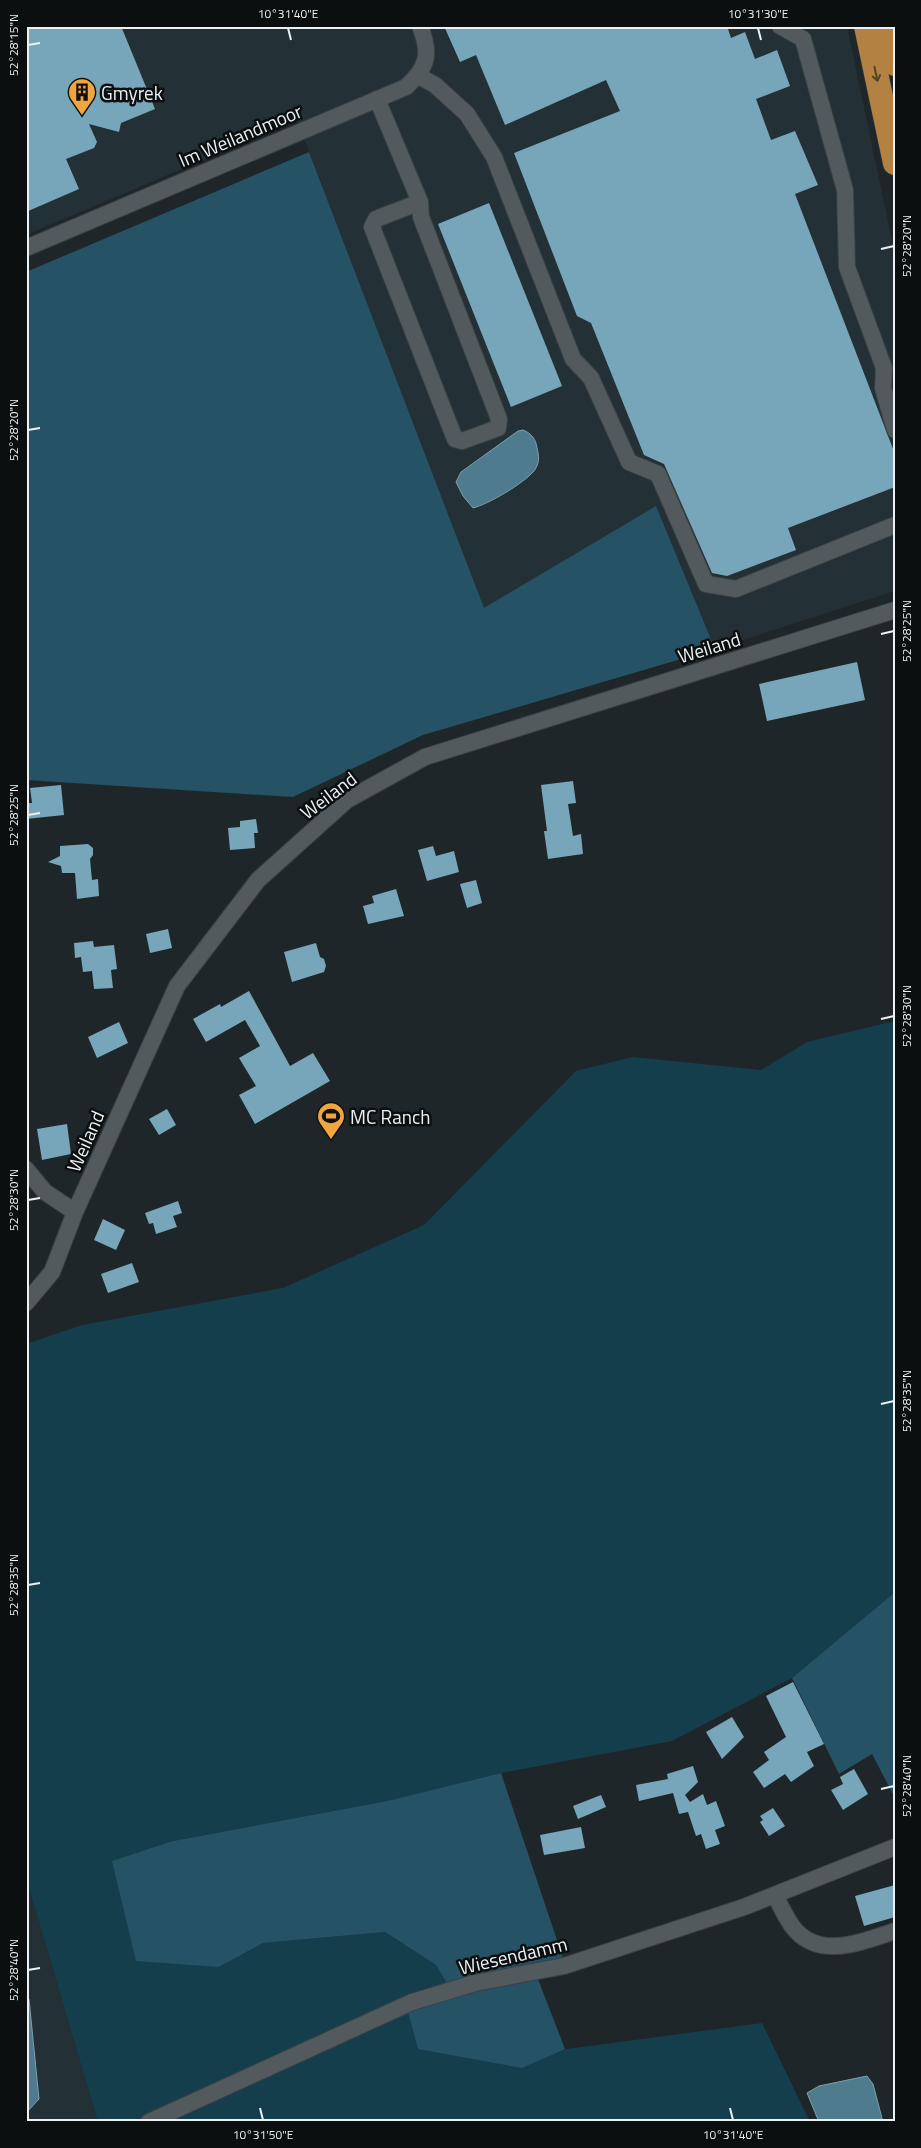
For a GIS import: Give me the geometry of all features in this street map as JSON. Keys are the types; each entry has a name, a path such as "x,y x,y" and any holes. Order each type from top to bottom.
{"highway":[{"path":"866,26 895,163"},
{"path":"886,26 895,64"}],"street":[{"path":"420,26 426,43 426,61 419,76 435,85 467,114 494,157 573,360 591,378 629,462 658,474 706,584 736,589 895,524"},
{"path":"780,26 803,39 845,190 847,267 884,368 883,388 895,430"},
{"name":"Im Weilandmoor","path":"26,248 244,150 406,87 419,76"},
{"path":"377,99 420,202 421,217 500,424 498,428 462,441 455,438 372,227 376,219 420,202"},
{"name":"Weiland","path":"26,1303 52,1272 75,1212 178,986 258,880 347,800 425,757 895,610"},
{"path":"26,1169 45,1192 75,1212"},
{"name":"Wiesendamm","path":"149,2122 412,2002 475,1983 564,1966 775,1896 895,1847"},
{"path":"775,1896 792,1926 808,1940 822,1946 842,1946 895,1932"}],"shaded area":[{"path":"26,26 847,26 895,255 895,591 715,649 521,706 297,120 26,235"},
{"path":"309,152 484,608 656,506 715,649 423,735 293,797 26,780 26,272"},
{"path":"523,430 531,435 536,442 539,457 536,468 529,476 506,492 473,508 463,496 456,482 461,472 518,431"},
{"path":"895,1021 895,1592 792,1678 672,1741 501,1773 387,1801 173,1841 219,1967 263,1943 385,1932 436,1965 446,1982 404,1996 560,2050 762,2023 810,2122 98,2122 26,1878 26,1344 82,1325 283,1288 424,1225 576,1071 633,1057 761,1070 807,1042"},
{"path":"895,1592 895,1798 872,1754 839,1774 792,1678"},
{"path":"501,1773 563,1958 538,1979 565,2049 522,2068 418,2049 404,1996 446,1982 436,1965 385,1932 263,1943 219,1967 136,1961 112,1861 173,1841 387,1801"},
{"path":"26,1878 98,2122 26,2122 26,2113 39,2099 29,1999 26,1997"},
{"path":"26,1997 29,1999 39,2099 26,2113"},
{"path":"867,2076 873,2084 883,2122 819,2122 807,2093 819,2086"}],"building":[{"name":"Gmyrek","path":"26,26 121,26 155,109 121,123 119,132 89,124 97,142 94,148 66,159 79,189 26,212"},
{"path":"444,26 727,26 731,38 745,32 755,59 777,50 790,86 756,99 771,140 795,131 818,185 795,194 895,454 895,487 788,528 796,550 727,576 712,573 664,464 644,455 591,323 577,316 514,153 620,111 606,80 505,125 476,55 460,62"},
{"path":"489,203 562,386 511,407 438,224"},
{"path":"857,662 865,700 767,721 759,684"},
{"path":"573,781 576,803 568,804 573,836 581,834 583,854 548,859 544,831 547,831 541,785"},
{"path":"61,785 64,815 26,819 26,803 32,803 30,788"},
{"path":"256,819 258,833 254,833 255,848 230,850 228,828 240,827 240,821"},
{"path":"88,844 93,848 93,855 90,859 92,880 98,879 99,896 77,899 75,873 62,873 61,866 48,862 60,856 60,846"},
{"path":"433,846 436,856 454,851 459,872 427,881 418,850"},
{"path":"476,880 482,903 467,908 460,884"},
{"path":"396,889 404,916 368,924 363,906 374,903 372,896"},
{"path":"168,929 172,948 150,953 146,934"},
{"path":"93,941 94,947 114,945 117,969 111,970 113,988 94,989 92,971 83,972 81,957 75,958 74,943"},
{"path":"316,943 320,957 324,959 326,966 324,972 292,982 284,952"},
{"path":"249,991 290,1066 313,1053 330,1081 255,1124 239,1095 256,1086 239,1058 260,1046 245,1020 206,1042 193,1019 220,1004 221,1007"},
{"path":"119,1022 128,1043 97,1058 88,1037"},
{"path":"167,1109 176,1125 159,1135 149,1119"},
{"path":"67,1124 71,1154 42,1160 37,1129"},
{"path":"178,1201 182,1213 173,1216 177,1227 156,1234 153,1223 149,1224 145,1213"},
{"path":"103,1219 125,1230 116,1250 94,1240"},
{"path":"132,1263 139,1282 108,1293 101,1274"},
{"path":"793,1682 824,1744 807,1752 814,1766 791,1782 785,1774 764,1788 753,1772 769,1760 764,1752 786,1737 766,1696"},
{"path":"732,1717 744,1737 722,1759 706,1732"},
{"path":"693,1766 698,1782 685,1795 690,1802 703,1794 707,1805 716,1801 725,1826 715,1830 720,1844 706,1849 701,1834 696,1836 688,1812 679,1814 673,1793 639,1801 636,1785 668,1779 667,1774"},
{"path":"854,1769 868,1794 843,1810 831,1790 843,1784 840,1777"},
{"path":"601,1795 606,1807 578,1819 573,1806"},
{"path":"773,1808 785,1826 769,1836 760,1822 763,1820 760,1816"},
{"path":"581,1827 585,1848 544,1855 540,1835"},
{"path":"895,1885 895,1917 864,1926 855,1896"}],"place":[{"name":"Gmyrek","path":"82,116"},
{"name":"MC Ranch","path":"331,1140"}]}
